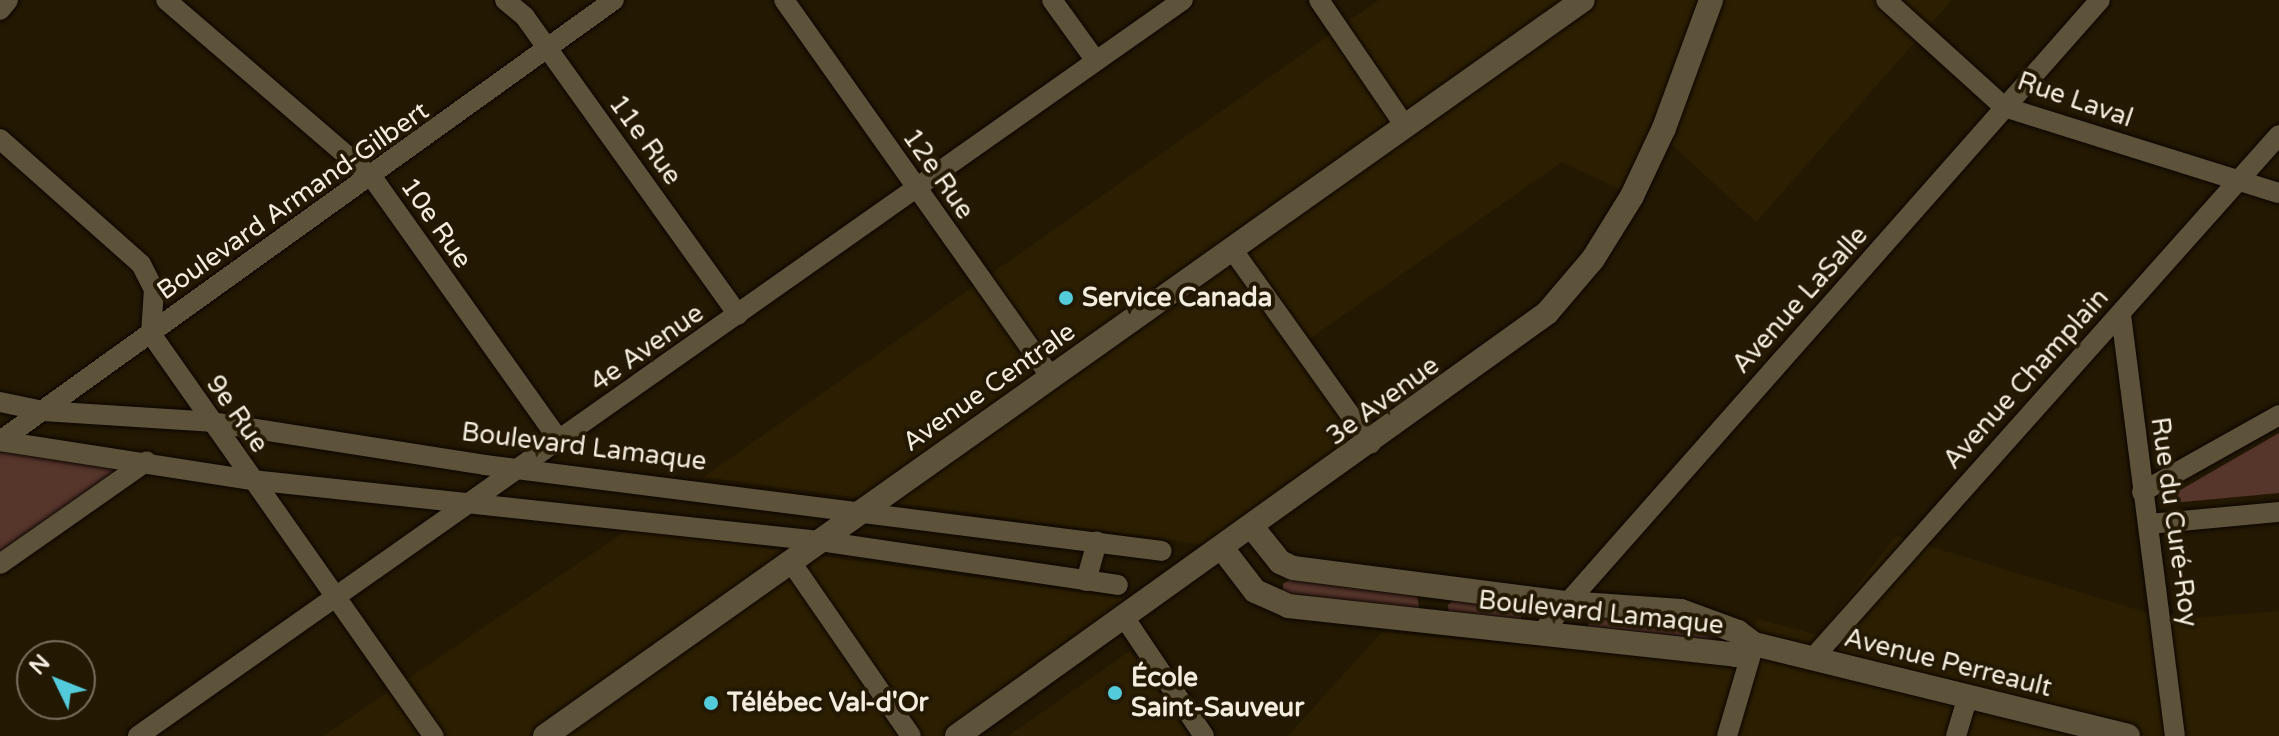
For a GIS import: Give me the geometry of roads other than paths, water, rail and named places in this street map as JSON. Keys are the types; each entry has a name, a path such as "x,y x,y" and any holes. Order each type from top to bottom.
{"street":[{"path":"0,10 8,0"},
{"name":"10e Rue","path":"166,0 372,177 560,442"},
{"name":"11e Rue","path":"505,0 525,17 544,48 738,315"},
{"name":"Boulevard Armand-Gilbert","path":"0,441 372,177 544,48 614,0"},
{"name":"12e Rue","path":"784,0 1051,377"},
{"path":"1052,0 1096,61"},
{"name":"4e Avenue","path":"138,736 476,502 1183,0"},
{"path":"1319,0 1405,126"},
{"name":"Avenue Centrale","path":"545,736 1583,0"},
{"name":"3e Avenue","path":"957,736 1520,337 1593,259 1664,128 1711,0"},
{"name":"Rue Laval","path":"1886,0 2004,107 2279,193"},
{"name":"Avenue LaSalle","path":"1539,635 2100,0"},
{"name":"Avenue Champlain","path":"1813,658 1905,550 2121,315 2279,135"},
{"path":"0,139 141,264 154,289 151,334"},
{"path":"1232,249 1371,444"},
{"name":"Rue du Curé-Roy","path":"2121,315 2175,736"},
{"name":"9e Rue","path":"151,334 434,736"},
{"name":"Boulevard Lamaque","path":"0,402 43,411 211,422 524,468 864,509 1162,551"},
{"path":"2142,492 2279,415"},
{"path":"0,441 147,461 252,480 820,541 1118,585"},
{"path":"0,564 147,461"},
{"path":"2149,524 2279,512"},
{"name":"Boulevard Lamaque","path":"1222,548 1255,591 1288,606 1736,655 1754,644 1738,632 1681,611 1567,603 1293,568 1280,562 1252,527"},
{"path":"1086,581 1097,542"},
{"path":"791,562 911,736"},
{"path":"1124,617 1204,736"},
{"path":"1727,736 1754,644"},
{"name":"Avenue Perreault","path":"1754,644 2128,736"},
{"path":"1956,736 1968,696"}],"place":[{"name":"Service Canada","path":"1066,298"},
{"name":"École Saint-Sauveur","path":"1115,693"},
{"name":"Télébec Val-d'Or","path":"711,703"}]}
